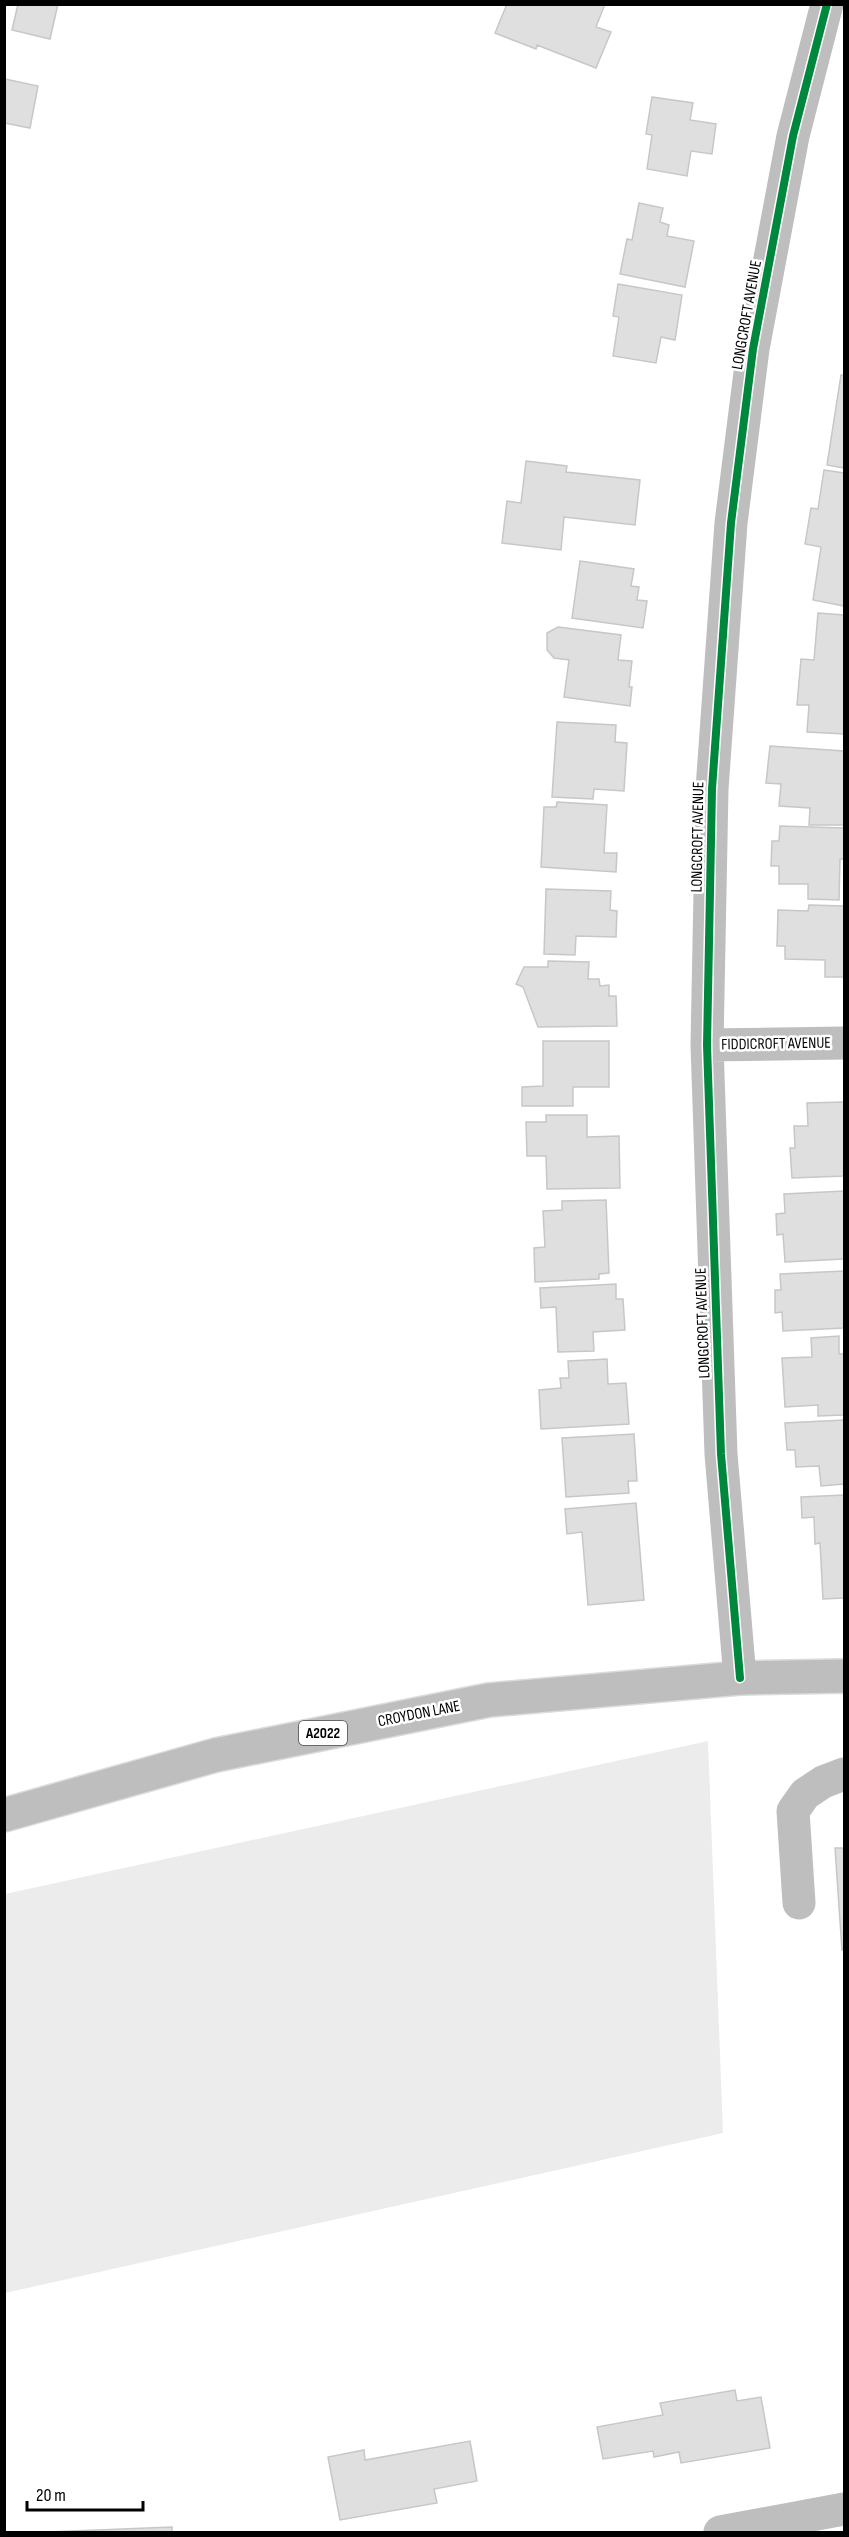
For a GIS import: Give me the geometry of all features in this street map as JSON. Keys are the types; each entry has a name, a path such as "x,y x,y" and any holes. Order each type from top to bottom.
{"street":[{"name":"LONGCROFT AVENUE","path":"740,1678 721,1454 707,1045 712,789 731,523 753,349 793,136 827,4"},
{"name":"FIDDICROFT AVENUE","path":"707,1045 844,1043"},
{"name":"CROYDON LANE","path":"4,1815 216,1755 489,1700 740,1678 844,1676"},
{"path":"799,1903 793,1811 805,1794 823,1782 844,1774"},
{"path":"720,2532 844,2509"}],"shaded area":[{"path":"708,1741 723,2133 5,2293 5,1894"}],"building":[{"path":"18,4 58,4 50,39 12,30"},
{"path":"507,4 605,4 596,27 611,32 596,68 537,45 536,49 495,33"},
{"path":"5,79 38,86 30,128 4,123"},
{"path":"652,97 693,103 690,120 716,124 712,154 691,151 687,176 647,169 652,135 646,134"},
{"path":"639,203 663,208 660,222 669,225 667,236 694,241 685,287 620,274 627,239 632,240"},
{"path":"618,284 682,295 675,340 661,337 656,363 613,356 619,317 613,316"},
{"path":"841,375 844,375 844,468 827,465"},
{"path":"526,461 567,466 566,472 640,480 635,525 564,517 561,550 502,543 507,501 521,503"},
{"path":"824,470 844,473 844,606 813,600 821,547 805,544 811,508 818,509"},
{"path":"580,561 634,569 631,586 639,587 637,600 647,601 643,628 572,618"},
{"path":"818,613 844,615 844,734 807,732 809,705 797,705 801,659 814,660"},
{"path":"558,627 621,635 618,660 632,661 629,687 632,687 630,706 564,697 569,660 554,658 547,650 547,633"},
{"path":"557,722 616,725 615,742 627,743 624,791 594,789 593,799 552,797"},
{"path":"770,746 844,751 844,825 809,825 810,808 779,806 781,784 766,783"},
{"path":"557,802 607,805 604,853 617,853 616,872 541,867 544,807 556,807"},
{"path":"780,826 844,828 844,859 840,859 839,900 808,899 808,884 779,884 779,866 771,866 772,841 779,841"},
{"path":"546,889 611,891 610,910 617,911 616,937 576,936 575,955 544,954"},
{"path":"809,905 844,906 844,977 825,977 825,960 785,959 785,946 777,946 778,910 808,911"},
{"path":"548,961 589,962 588,979 599,979 600,986 609,985 609,996 616,996 617,1026 538,1027 523,987 516,984 524,967 548,967"},
{"path":"543,1041 609,1041 609,1087 573,1087 573,1106 522,1106 522,1087 543,1086"},
{"path":"844,1102 844,1176 792,1178 790,1148 795,1148 794,1126 808,1126 807,1103"},
{"path":"546,1115 587,1115 587,1137 619,1136 620,1188 547,1189 546,1156 527,1156 526,1122 546,1122"},
{"path":"844,1191 844,1259 785,1262 783,1234 777,1235 776,1214 785,1213 784,1194"},
{"path":"606,1200 609,1273 599,1274 599,1279 535,1282 534,1248 545,1247 543,1211 562,1210 562,1201"},
{"path":"844,1271 844,1328 783,1331 782,1312 775,1313 775,1290 781,1290 780,1274"},
{"path":"616,1284 616,1299 623,1299 625,1330 593,1332 594,1351 558,1352 556,1307 541,1308 540,1288"},
{"path":"839,1336 839,1354 844,1354 844,1415 818,1416 818,1405 785,1407 782,1358 812,1357 811,1338"},
{"path":"607,1359 608,1384 626,1383 629,1424 541,1429 539,1390 561,1388 560,1378 569,1378 568,1361"},
{"path":"844,1420 844,1484 821,1486 819,1466 796,1467 795,1450 787,1450 785,1423"},
{"path":"634,1434 637,1481 628,1481 629,1493 566,1497 562,1438"},
{"path":"844,1495 844,1598 823,1599 820,1543 815,1544 814,1517 802,1518 801,1497"},
{"path":"636,1503 644,1600 588,1605 582,1532 567,1534 565,1509"},
{"path":"835,1848 844,1848 844,1949 842,1950"},
{"path":"735,2390 737,2401 761,2397 770,2448 681,2463 679,2452 654,2457 653,2451 603,2459 597,2427 663,2415 660,2403"},
{"path":"470,2441 477,2481 434,2489 437,2503 340,2520 328,2457 364,2450 365,2460"},
{"path":"172,2527 172,2532 46,2532"}],"cycle path":[{"path":"740,1678 721,1454 707,1045 712,789 731,523 753,349 793,136 827,4"}]}
